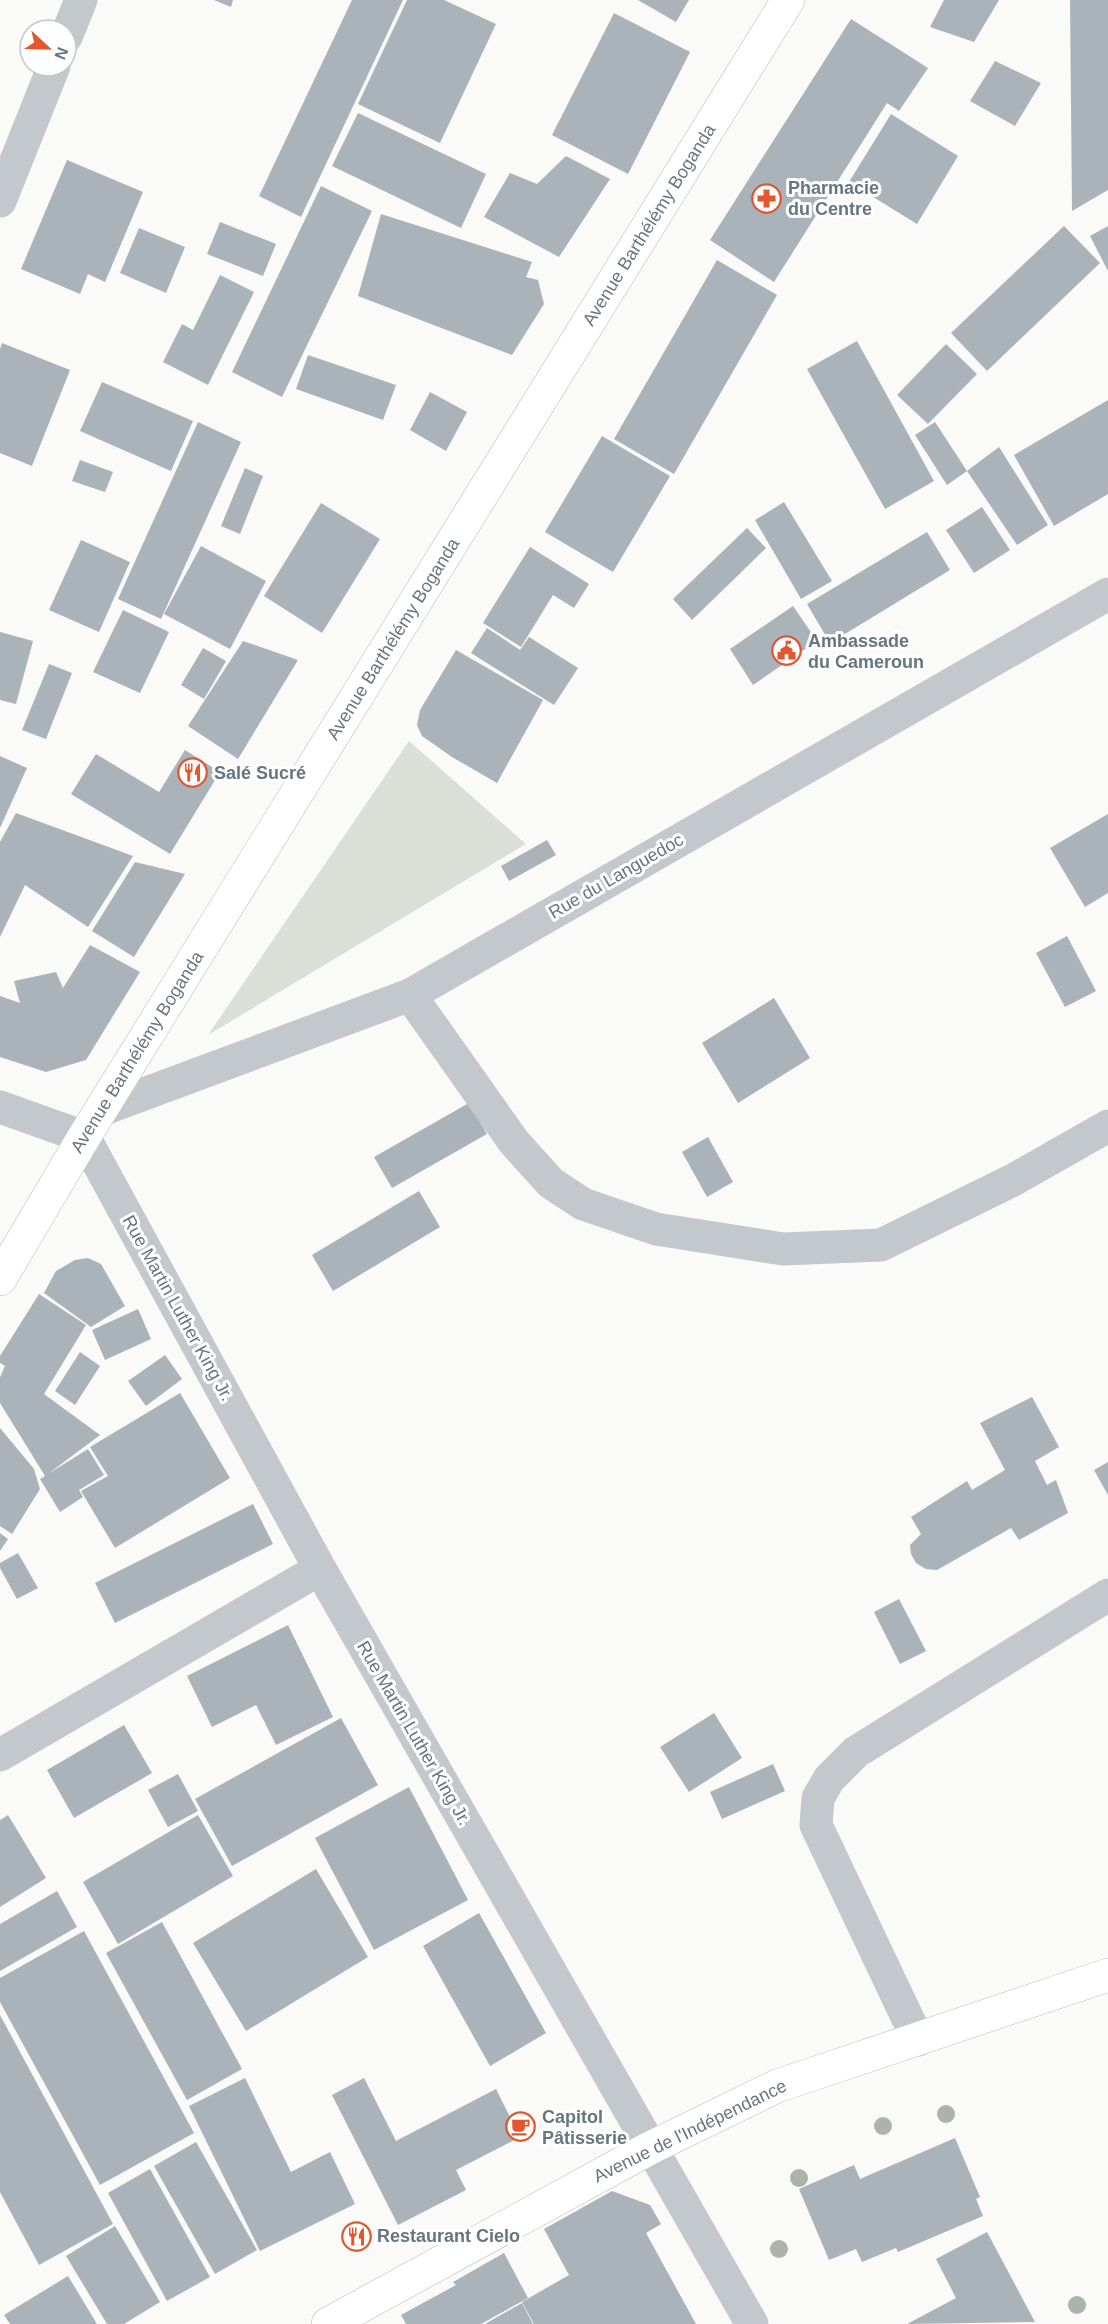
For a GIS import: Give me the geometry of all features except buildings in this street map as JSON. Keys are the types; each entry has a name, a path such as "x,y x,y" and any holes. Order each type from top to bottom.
{"main road":[{"name":"Avenue Barthélémy Boganda","path":"0,1279 92,1124 788,0"},
{"name":"Avenue de l'Indépendance","path":"328,2324 650,2148 777,2086 1108,1975"}],"street":[{"path":"74,18 81,0"},
{"path":"0,201 49,78"},
{"name":"Rue du Languedoc","path":"92,1124 410,995 1108,594"},
{"path":"410,995 514,1142 551,1183 583,1204 656,1229 783,1249 880,1245 1015,1179 1108,1126"},
{"path":"0,1107 92,1124"},
{"name":"Rue Martin Luther King Jr.","path":"92,1124 320,1569 752,2324"},
{"path":"0,1755 320,1569"},
{"path":"918,2040 816,1825 818,1798 829,1779 855,1752 1108,1595"}],"shaded area":[{"path":"409,741 526,844 208,1035"}],"place":[{"name":"Pharmacie du Centre","path":"767,198"},
{"name":"Ambassade du Cameroun","path":"787,651"},
{"name":"Salé Sucré","path":"193,773"},
{"name":"Capitol Pâtisserie","path":"521,2127"},
{"name":"Restaurant Cielo","path":"356,2236"}]}
